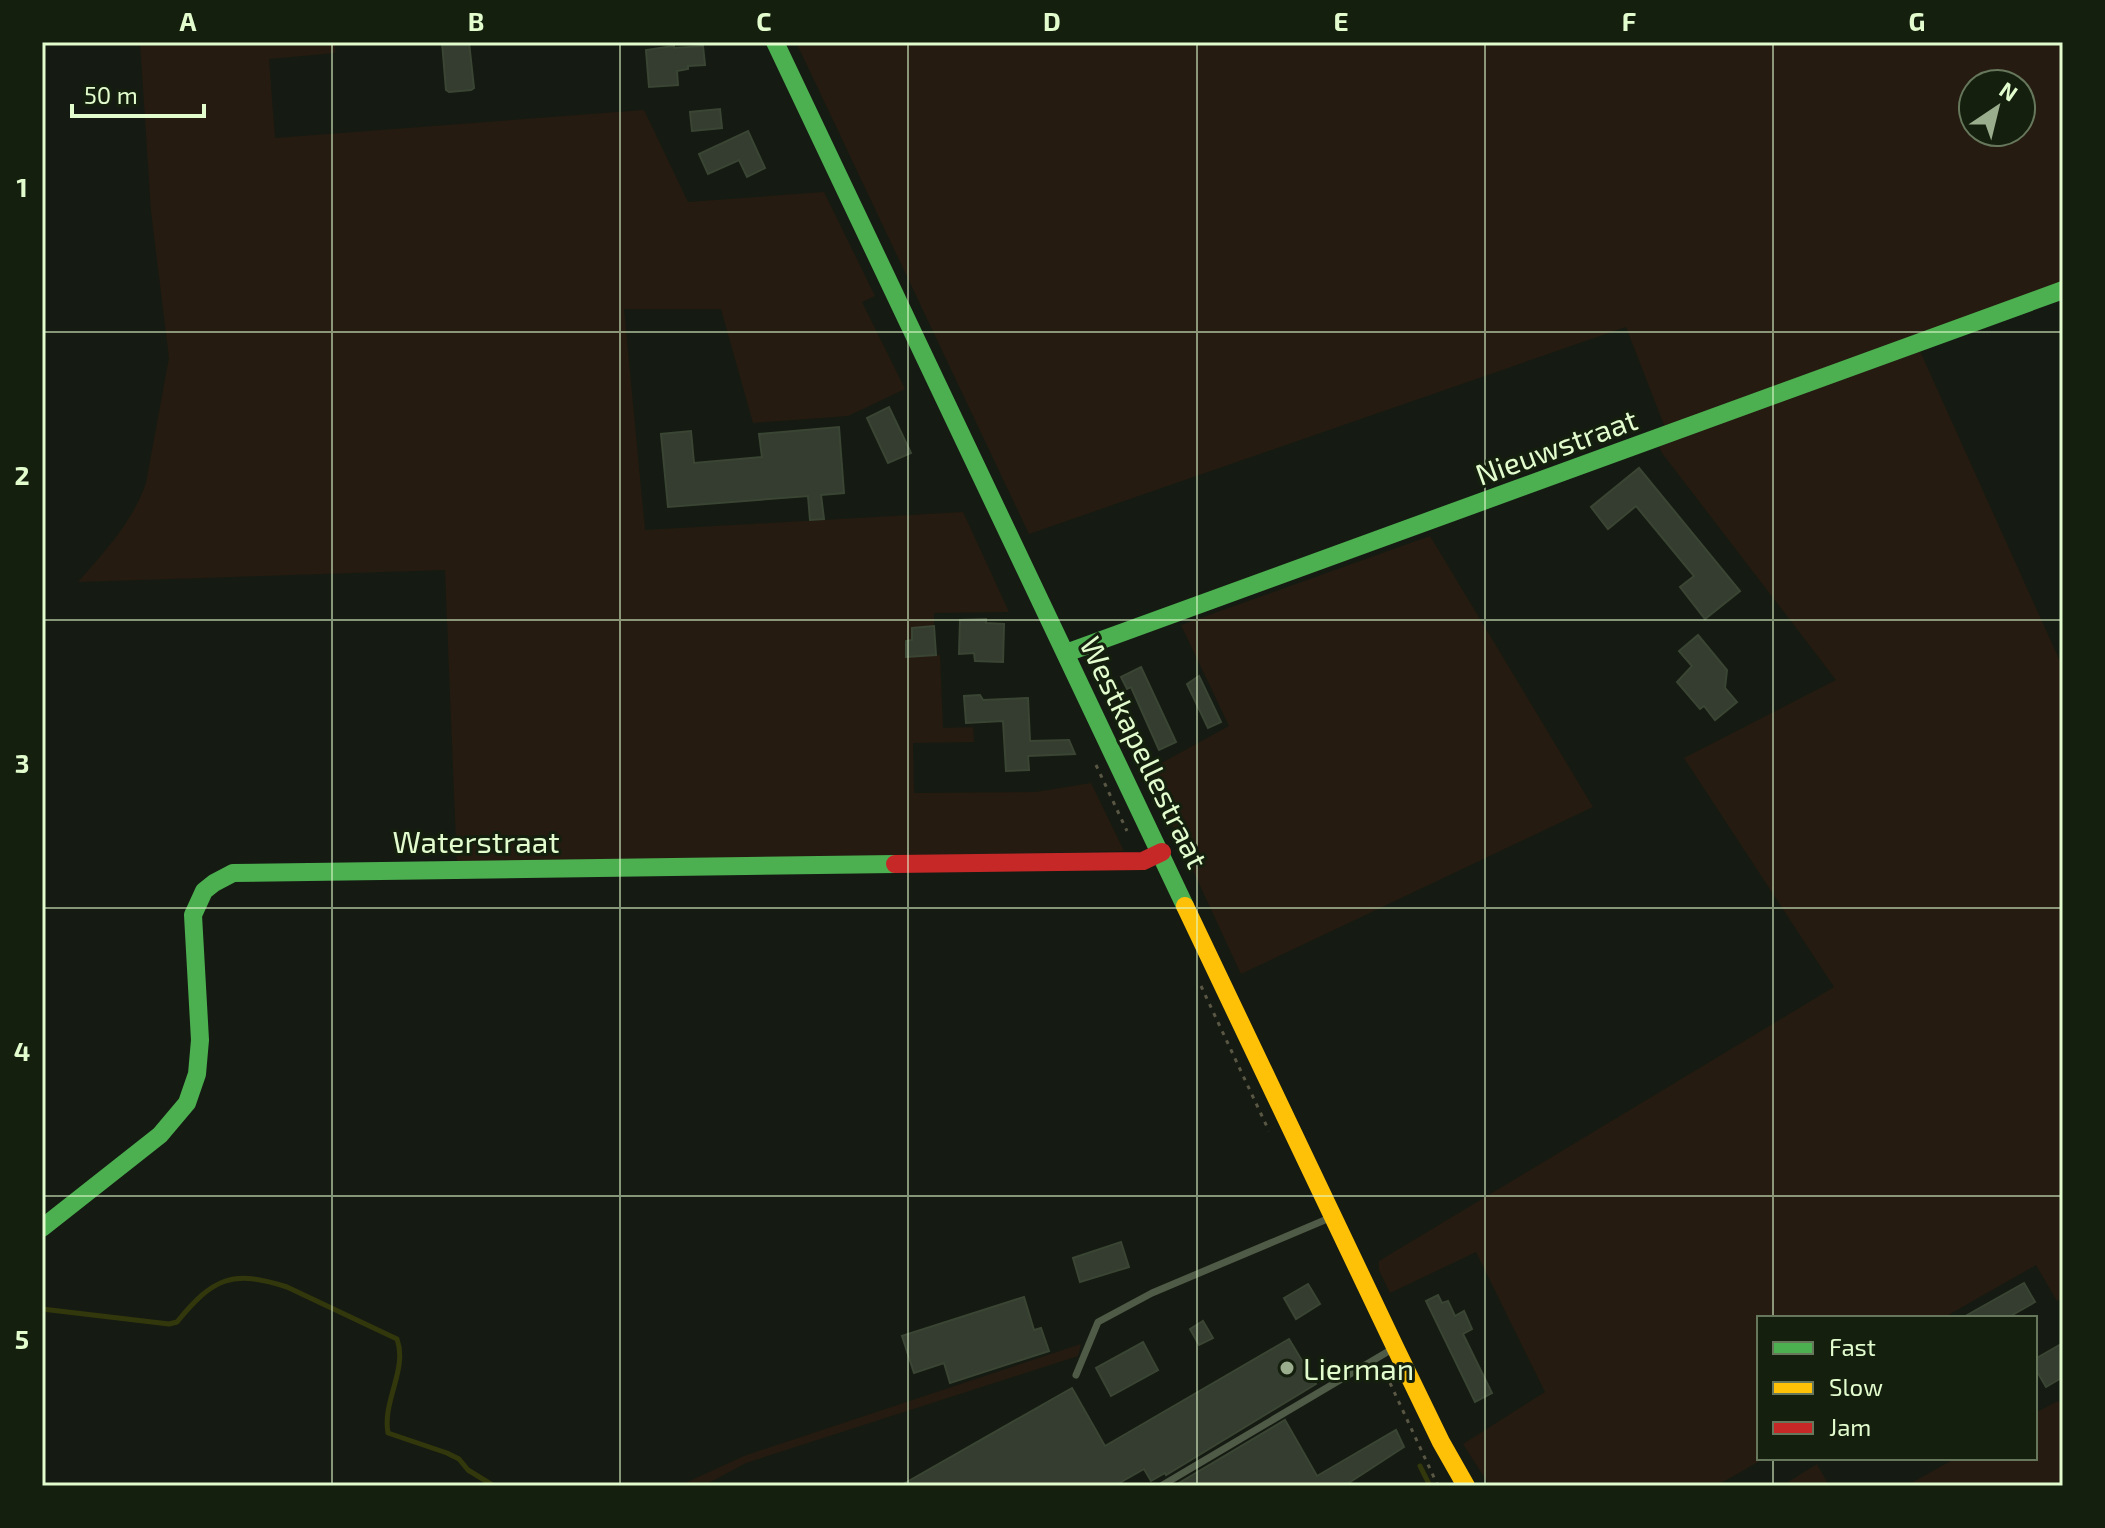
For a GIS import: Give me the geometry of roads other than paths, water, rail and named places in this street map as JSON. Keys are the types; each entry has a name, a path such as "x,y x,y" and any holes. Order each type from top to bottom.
{"street":[{"name":"Westkapellestraat","path":"775,42 1395,1347 1466,1486"},
{"name":"Nieuwstraat","path":"1066,653 2063,290"},
{"name":"Waterstraat","path":"42,1228 160,1135 174,1122 190,1099 199,1051 193,950 194,910 211,884 233,873 1143,861 1162,852"}],"lane":[{"path":"1076,1375 1098,1322 1152,1293 1334,1216"},
{"path":"1161,1486 1395,1347"}],"waterway":[{"path":"42,1309 169,1324 177,1322 202,1295 225,1281 252,1279 287,1287 397,1339 399,1362 388,1409 388,1433 447,1453 494,1486"},
{"path":"1420,1466 1430,1486"}],"place":[{"name":"Lierman","path":"1287,1368"}]}
